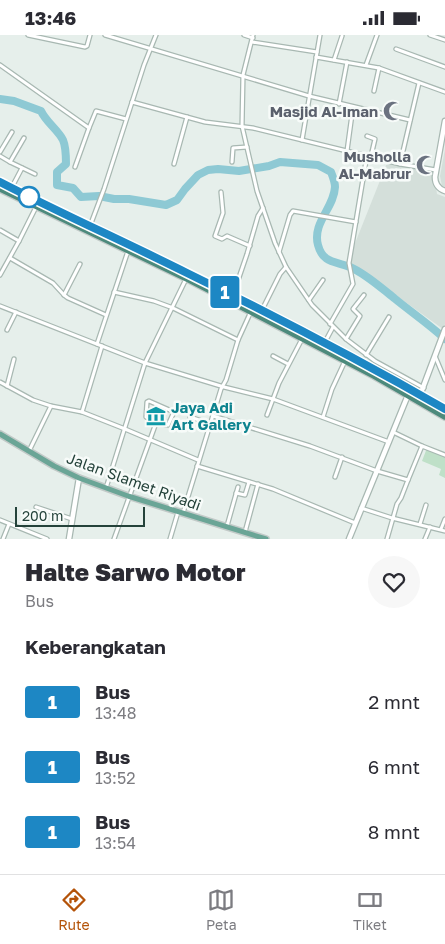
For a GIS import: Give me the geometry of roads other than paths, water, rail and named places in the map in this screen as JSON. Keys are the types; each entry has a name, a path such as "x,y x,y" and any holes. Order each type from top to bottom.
{"highway":[{"path":"0,182 37,205 232,296 302,338 445,417"},
{"path":"0,189 90,227 186,279 252,309"},
{"path":"260,314 324,343 445,409"}],"main road":[{"name":"Jalan Slamet Riyadi","path":"0,435 79,478 128,496 245,533 252,537 266,539"}],"street":[{"path":"28,35 85,47 90,35"},
{"path":"104,35 309,96 410,120"},
{"path":"90,227 156,35"},
{"path":"244,35 317,53"},
{"path":"302,140 320,35"},
{"path":"366,65 377,35"},
{"path":"430,35 445,40"},
{"path":"334,60 342,36"},
{"path":"253,38 243,75 242,126 263,208 279,253 286,267 309,300 333,327 366,355 424,388"},
{"path":"396,49 445,67"},
{"path":"316,57 379,68 445,92"},
{"path":"339,103 347,62"},
{"path":"0,65 89,128"},
{"path":"374,91 379,68"},
{"path":"400,164 419,83"},
{"path":"132,102 210,123 242,126 400,164 436,170"},
{"path":"348,151 353,107"},
{"path":"74,167 96,111 126,119"},
{"path":"174,164 186,117"},
{"path":"445,121 435,182 441,190 445,191"},
{"path":"0,152 12,132"},
{"path":"330,324 352,288 353,280 349,263 369,156 374,139 367,136"},
{"path":"10,162 24,138"},
{"path":"232,162 233,148 246,147"},
{"path":"0,156 35,174"},
{"path":"12,188 22,168"},
{"path":"221,192 223,213 215,236 223,239 227,236 250,246"},
{"path":"0,275 37,205"},
{"path":"232,296 250,246 258,216 263,208"},
{"path":"279,253 290,215 293,211 356,222"},
{"path":"0,230 19,241"},
{"path":"97,344 129,248"},
{"path":"10,258 54,283 64,295 106,315"},
{"path":"64,295 80,264"},
{"path":"260,314 280,274 286,267"},
{"path":"106,488 145,363 186,279"},
{"path":"309,300 323,280"},
{"path":"114,292 154,301 173,308 238,341"},
{"path":"346,339 360,317 353,309 364,295"},
{"path":"0,306 145,363 273,399 389,442"},
{"path":"170,539 197,466 238,341 252,309"},
{"path":"7,330 16,312"},
{"path":"366,355 389,317"},
{"path":"324,343 333,327"},
{"path":"418,401 444,331"},
{"path":"267,415 288,364 302,338"},
{"path":"82,412 102,346"},
{"path":"273,356 288,364"},
{"path":"435,356 445,380"},
{"path":"7,386 14,359"},
{"path":"323,417 332,389 345,361"},
{"path":"0,381 26,397 50,406 82,412 198,461"},
{"path":"349,539 408,395 412,390"},
{"path":"149,401 174,412 168,425 156,423 146,417 149,401"},
{"path":"29,451 50,406"},
{"path":"213,416 408,480"},
{"path":"190,417 211,424"},
{"path":"114,539 156,423"},
{"path":"393,433 445,455"},
{"path":"387,539 392,518 422,446"},
{"path":"335,477 342,457"},
{"path":"197,466 258,484 355,523"},
{"path":"69,539 79,478"},
{"path":"236,493 245,495 249,482"},
{"path":"245,533 258,484"},
{"path":"227,527 238,487"},
{"path":"420,524 426,505"},
{"path":"36,507 72,519"},
{"path":"361,508 392,518 443,530 445,519"},
{"path":"0,520 37,537 47,539"},
{"path":"4,539 10,524"},
{"path":"425,539 430,527"}],"waterway":[{"path":"0,99 14,101 41,111 61,136 65,146 66,164 57,172 57,185 73,188 81,197 99,196 166,205 177,200 198,175 208,170 239,171 269,166 280,162 318,165 331,172 335,185 334,195 320,223 317,237 323,256 331,261 350,267 367,277 445,339"}],"place":[{"name":"Masjid Al-Iman","path":"393,111"},
{"name":"Musholla Al-Mabrur","path":"426,165"},
{"name":"Jaya Adi Art Gallery","path":"156,416"}]}
